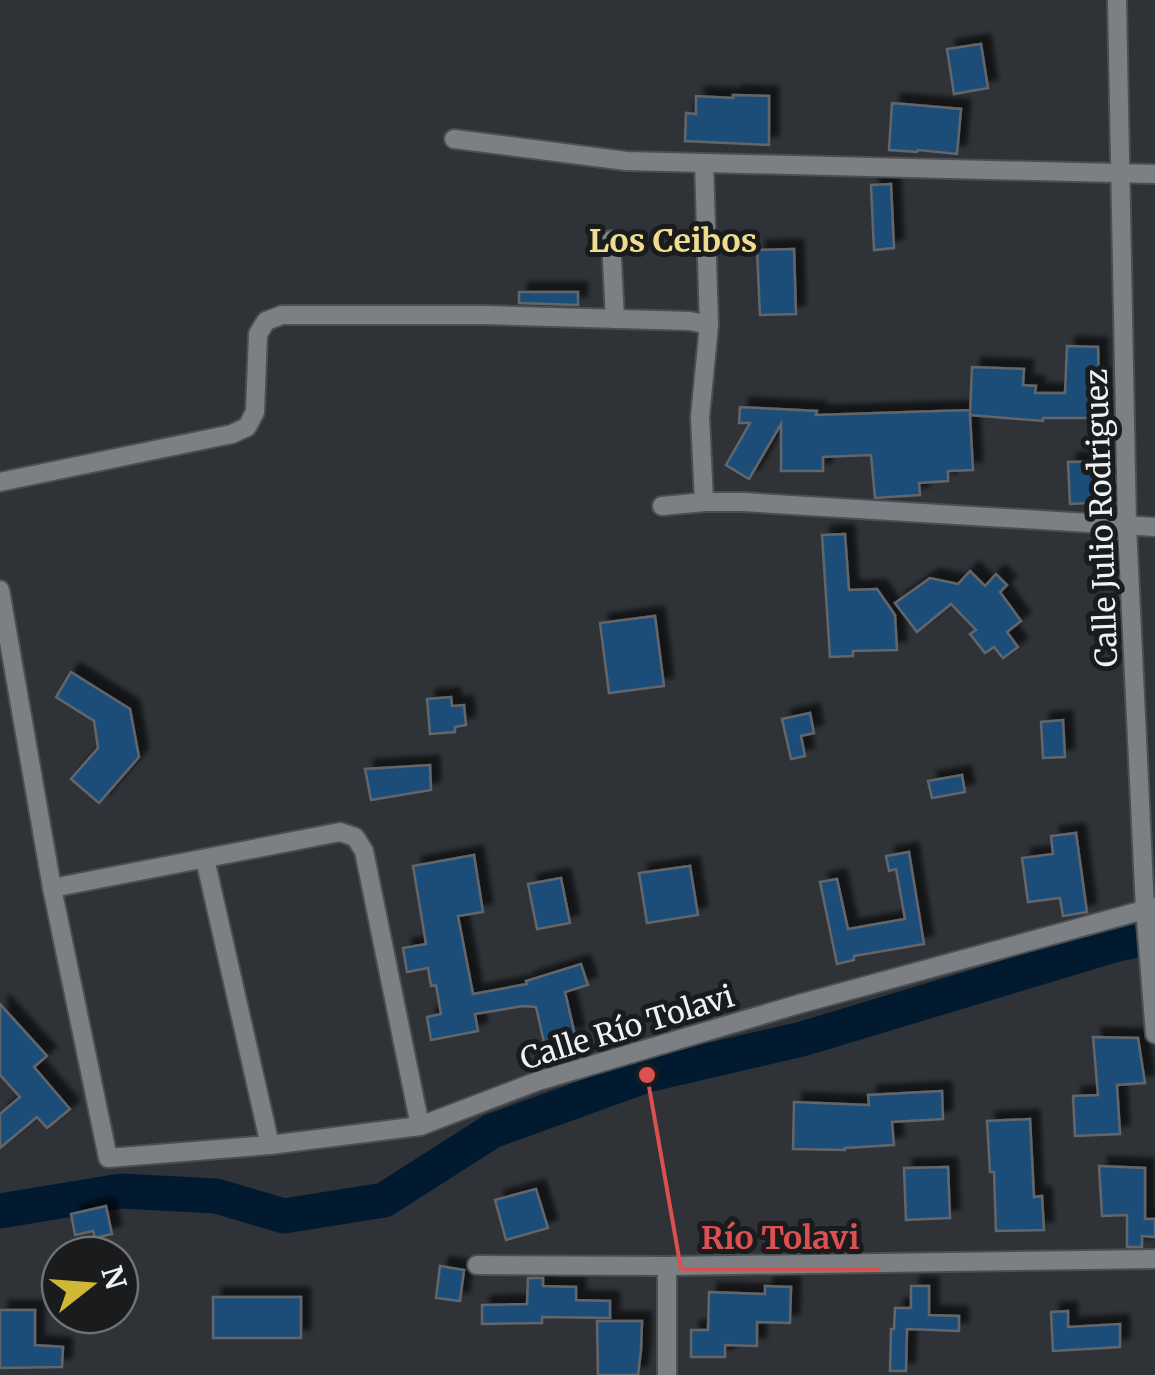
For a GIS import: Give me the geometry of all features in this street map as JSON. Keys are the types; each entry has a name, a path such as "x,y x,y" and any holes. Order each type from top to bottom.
{"street":[{"name":"Calle Julio Rodriguez","path":"1117,0 1127,526 1155,1034"},
{"path":"454,139 626,161 1155,174"},
{"path":"704,162 709,325 700,417 704,502"},
{"path":"612,240 615,319"},
{"path":"0,482 232,434 248,427 254,412 258,334 266,321 282,315 486,315 690,321 709,325"},
{"path":"662,506 704,502 1155,527"},
{"path":"0,590 52,888 340,832 356,837 364,851 420,1126"},
{"path":"205,859 270,1145"},
{"name":"Calle Río Tolavi","path":"52,888 108,1158 270,1145 420,1126 538,1080 799,1004 1149,914"},
{"path":"478,1265 1155,1259"},
{"path":"667,1266 667,1375"}],"building":[{"path":"981,44 988,88 954,94 947,49"},
{"path":"696,96 769,96 769,145 685,141 686,113 696,114"},
{"path":"892,103 961,109 957,154 889,150"},
{"path":"891,184 894,248 874,250 871,185"},
{"path":"794,249 796,314 760,315 757,250"},
{"path":"519,292 578,292 578,305 519,303"},
{"path":"1067,346 1098,347 1100,418 1043,421 970,415 973,470 948,471 948,481 919,483 920,495 875,498 871,455 823,457 823,471 781,471 781,424 749,479 726,465 750,423 739,423 740,407 817,411 816,415 970,410 970,414 972,367 1024,369 1023,385 1036,386 1035,393 1065,393"},
{"path":"1111,461 1112,502 1070,504 1068,462"},
{"path":"845,534 849,590 877,589 895,615 897,650 853,651 853,656 830,657 822,535"},
{"path":"970,571 985,586 996,574 1007,585 1000,592 1021,621 1007,632 1018,647 1003,658 994,647 985,653 970,634 976,630 951,604 917,632 895,603 930,578 958,584"},
{"path":"655,616 664,686 609,693 600,623"},
{"path":"71,672 130,709 139,757 99,803 71,779 98,748 94,721 56,697"},
{"path":"451,697 452,706 464,705 466,725 455,727 455,732 430,734 427,699"},
{"path":"810,713 814,733 801,736 805,756 791,759 782,719"},
{"path":"1063,720 1065,757 1043,758 1041,722"},
{"path":"430,765 431,790 371,800 365,769"},
{"path":"962,775 965,792 932,798 928,781"},
{"path":"1076,833 1087,912 1063,916 1060,898 1028,902 1022,858 1053,854 1051,836"},
{"path":"909,852 924,944 854,956 854,960 837,964 820,882 837,879 848,929 905,919 896,869 889,871 886,856"},
{"path":"474,855 483,912 458,916 473,994 527,984 526,981 581,964 588,985 565,992 575,1035 544,1042 536,1007 523,1006 475,1014 478,1031 431,1040 427,1017 441,1014 436,985 431,986 428,968 407,972 403,948 426,944 413,866"},
{"path":"690,866 698,915 647,923 639,873"},
{"path":"561,878 570,923 537,929 528,884"},
{"path":"0,1004 47,1056 34,1067 70,1109 47,1128 37,1117 0,1148 0,1114 20,1097 0,1075"},
{"path":"1093,1037 1138,1038 1145,1083 1117,1085 1120,1134 1075,1136 1073,1096 1098,1095"},
{"path":"942,1091 943,1119 892,1122 894,1145 845,1150 793,1149 794,1102 869,1105 868,1095"},
{"path":"1030,1119 1034,1197 1042,1196 1044,1230 996,1231 987,1121"},
{"path":"1099,1166 1145,1168 1145,1219 1155,1219 1155,1237 1142,1236 1142,1247 1127,1247 1127,1215 1102,1216"},
{"path":"948,1167 950,1218 906,1220 904,1168"},
{"path":"536,1189 548,1228 506,1240 495,1200"},
{"path":"106,1206 112,1234 94,1235 93,1231 75,1235 71,1214"},
{"path":"440,1266 464,1270 460,1301 436,1298"},
{"path":"528,1278 543,1278 543,1286 576,1287 576,1300 610,1301 610,1318 542,1317 542,1323 482,1324 482,1305 527,1304"},
{"path":"765,1286 791,1287 790,1323 757,1322 757,1346 725,1345 725,1357 691,1357 691,1330 708,1330 709,1292 765,1294"},
{"path":"911,1286 929,1286 929,1315 959,1316 959,1331 907,1329 906,1371 890,1371 895,1308 911,1308"},
{"path":"213,1297 301,1297 301,1338 213,1338"},
{"path":"0,1310 35,1310 35,1345 63,1347 62,1367 0,1368"},
{"path":"1068,1311 1068,1327 1120,1324 1120,1347 1053,1351 1051,1312"},
{"path":"597,1321 642,1321 638,1375 598,1375"}],"waterway":[{"path":"0,1211 121,1191 216,1196 284,1216 384,1200 492,1131 647,1075 802,1039 1155,936"}],"place":[{"name":"Río Tolavi","path":"647,1075"}],"district":[{"name":"Los Ceibos","path":"673,241"}]}
